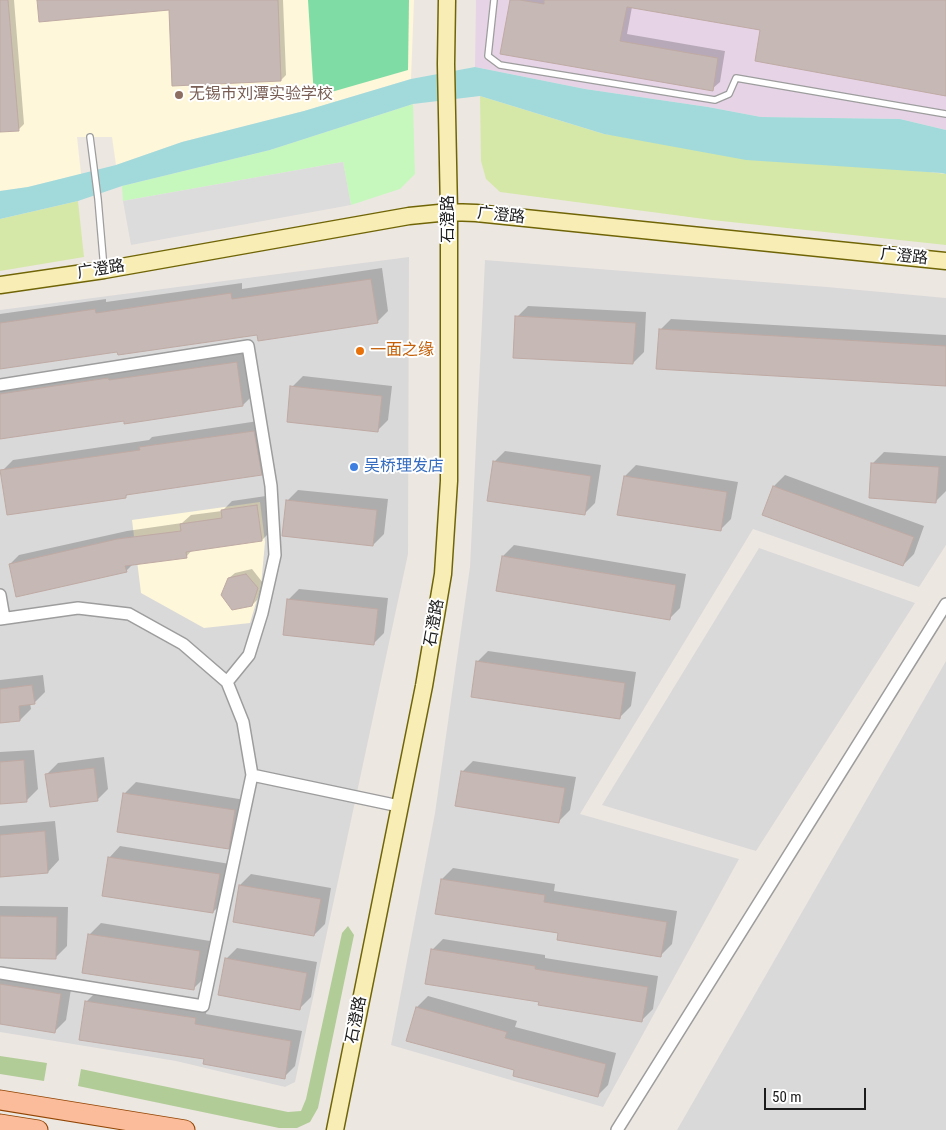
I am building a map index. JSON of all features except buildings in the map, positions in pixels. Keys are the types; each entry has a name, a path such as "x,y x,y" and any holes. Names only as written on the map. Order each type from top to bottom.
{"main road":[{"path":"0,1100 185,1130"},
{"path":"0,1124 38,1130"}],"street":[{"name":"石澄路","path":"335,1130 424,686 443,574 449,481 447,0"},
{"name":"广澄路","path":"0,285 104,270 409,216 449,212 946,261"},
{"path":"0,385 248,346 271,486 275,555 262,613 249,655 227,682"},
{"path":"0,595 2,618 78,608 129,614 182,644 227,682 242,722 252,775 203,1006 0,974"},
{"path":"617,1130 946,604"},
{"path":"252,775 399,806"}],"lane":[{"path":"494,0 488,56 500,65 715,100 729,94 736,78 946,114"},
{"path":"90,137 104,270"}],"shaded area":[{"name":"无锡市刘潭实验学校","path":"0,0 414,0 411,79 304,111 182,142 116,165 112,137 77,137 81,174 28,187 0,191"},
{"path":"476,0 946,0 946,130 900,119 761,117 708,107 585,89 475,67"},
{"path":"343,162 351,205 131,245 123,201"},
{"path":"409,257 408,554 295,1082 285,1087 176,1061 0,1032 0,310"},
{"path":"485,260 946,298 946,545 919,587 753,529 580,814 739,859 603,1107 391,1045 435,813 470,567"},
{"path":"260,502 265,542 261,586 250,623 204,628 141,593 132,520"},
{"path":"759,548 915,603 756,851 602,805"},
{"path":"946,661 946,1130 677,1130"}],"green space":[{"path":"308,0 409,0 408,70 314,97"},
{"path":"480,96 604,134 946,174 946,245 712,220 500,192 486,179 481,161"},
{"path":"413,104 415,174 400,189 351,205 343,162 123,201 122,186 270,150"},
{"path":"78,201 84,257 0,271 0,219"},
{"path":"348,926 354,935 318,1108 310,1122 297,1128 279,1128 78,1086 81,1069 288,1112 301,1111 306,1099 342,933"},
{"path":"0,1056 47,1063 44,1081 0,1074"}],"water":[{"path":"475,67 585,89 708,107 761,117 900,119 946,130 946,174 746,160 604,134 480,96 413,104 270,150 122,186 78,201 0,219 0,191 28,187 116,165 182,142 304,111 411,79"}],"place":[{"name":"无锡市刘潭实验学校","path":"179,95"},
{"name":"一面之缘","path":"360,351"},
{"name":"吴桥理发店","path":"354,467"}]}
